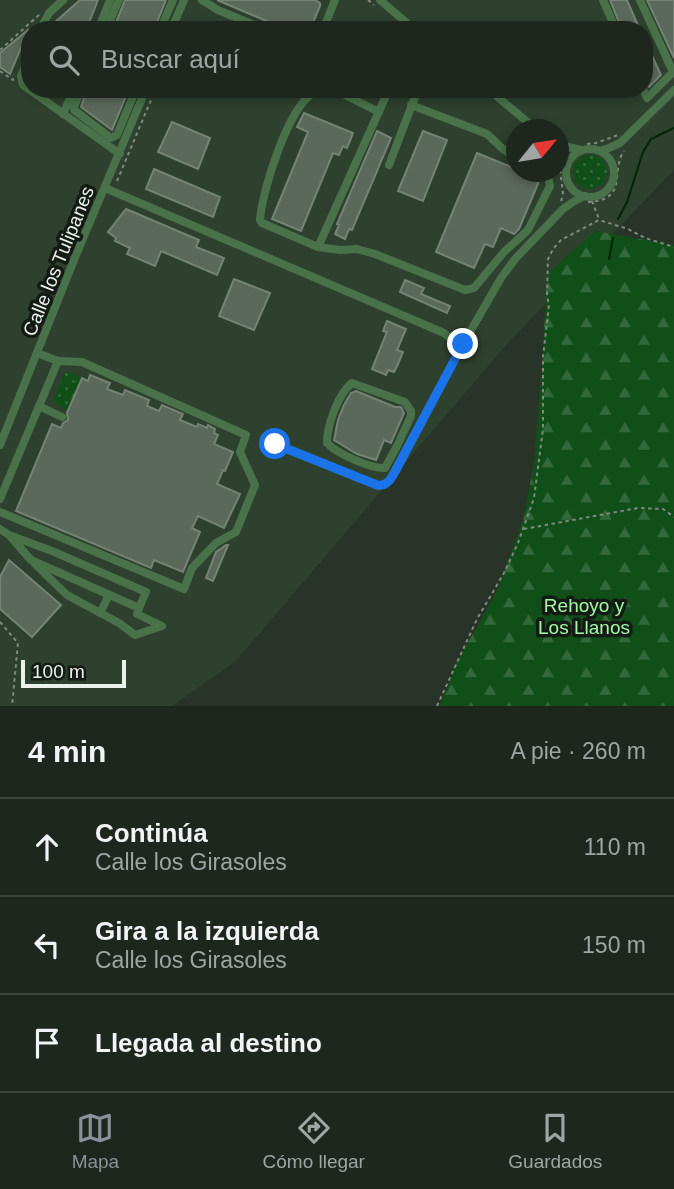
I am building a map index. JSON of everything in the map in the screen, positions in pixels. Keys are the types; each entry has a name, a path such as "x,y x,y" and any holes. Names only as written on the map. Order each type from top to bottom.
{"street":[{"path":"45,21 63,0"},
{"path":"102,21 110,0"},
{"path":"110,21 119,0"},
{"path":"164,21 173,0"},
{"path":"175,21 184,0"},
{"path":"327,21 335,0"},
{"path":"380,0 404,21"},
{"path":"603,0 613,21"},
{"path":"640,0 650,21"},
{"path":"206,1 218,10 244,21"},
{"path":"653,28 673,71 653,92"},
{"path":"561,207 598,196 610,187 613,180 614,154 674,90"},
{"path":"40,98 120,154"},
{"path":"63,114 72,98"},
{"path":"73,98 75,111 111,138 117,135 132,98"},
{"name":"Calle los Tulipanes","path":"0,445 142,98"},
{"path":"307,98 297,109 277,152 260,220 318,247 366,251 464,290 474,288 504,252 528,230 550,186 549,182"},
{"path":"350,98 379,112"},
{"path":"318,247 385,98"},
{"path":"389,165 414,98"},
{"path":"499,98 524,119"},
{"path":"411,105 487,134 506,151"},
{"path":"569,147 599,150 623,145"},
{"path":"569,160 583,147"},
{"path":"599,150 613,165"},
{"path":"569,184 573,190 588,199"},
{"path":"275,444 377,485 387,484 507,268 561,207 569,184"},
{"path":"105,188 444,332 463,344"},
{"path":"0,512 184,589 192,568 216,543 236,532 256,485 240,452 246,435 82,362 58,361 37,353"},
{"path":"0,499 58,361"},
{"path":"352,383 405,402 409,406 411,416 389,465 376,467 335,451 327,443 327,430 340,397 352,383"},
{"path":"39,406 62,417"},
{"path":"0,529 146,593 137,614 162,626 135,635 119,623 67,595 9,535"},
{"path":"31,560 139,608"},
{"path":"100,613 109,595"}],"path":[{"path":"0,50 21,31"},
{"path":"0,71 13,80 14,74"},
{"path":"117,181 151,100"},
{"path":"583,147 622,133"},
{"path":"599,220 588,199 603,199 616,187 618,160 623,145"},
{"path":"561,207 562,182"},
{"path":"437,706 477,619 504,573 534,498 543,429 543,357 549,305 548,260 553,249 561,240 599,220 628,229 645,239 674,247"},
{"path":"523,529 638,508 663,509 674,517"},
{"path":"0,622 18,643 12,706"}],"shaded area":[{"path":"0,0 674,0 674,170 507,344 235,662 172,706 0,706"}],"green space":[{"path":"590,155 602,160 607,172 602,184 590,189 578,184 573,172 578,160"},
{"name":"Rehoyo y Los Llanos","path":"595,231 674,245 674,706 440,706 456,664 496,593 523,520 534,463 547,274"},
{"path":"67,371 82,378 68,411 53,400"}],"building":[{"path":"80,0 98,0 90,21 56,21"},
{"path":"125,0 166,0 158,21 117,21"},
{"path":"217,0 315,0 320,3 314,21 266,21"},
{"path":"610,0 627,0 636,21 618,21"},
{"path":"647,0 674,0 674,58"},
{"path":"21,36 21,48 10,74 0,67 0,53"},
{"path":"653,58 661,75 653,83"},
{"path":"84,98 125,98 112,130 81,107"},
{"path":"304,113 353,133 347,148 343,146 339,155 333,153 301,231 272,219 308,132 297,127"},
{"path":"172,122 210,138 198,169 158,152"},
{"path":"377,131 391,138 352,230 349,229 345,239 335,234 339,225 337,224"},
{"path":"423,131 447,140 423,201 398,191"},
{"path":"477,153 506,165 506,182 539,182 519,229 514,234 501,228 493,247 485,244 474,268 436,252"},
{"path":"154,169 220,197 213,217 146,189"},
{"path":"126,209 199,240 196,247 224,258 217,275 161,251 155,266 127,254 130,248 115,241 116,238 108,232"},
{"path":"234,279 270,293 254,330 219,316"},
{"path":"405,280 424,288 421,294 450,306 447,313 400,292"},
{"path":"387,321 406,329 397,350 403,352 398,364 394,372 388,370 386,375 372,369 387,332 383,331"},
{"path":"90,375 110,383 107,389 123,395 125,390 149,400 147,406 159,411 162,405 183,414 180,420 197,427 198,424 207,428 208,425 215,429 214,433 218,435 214,444 233,452 217,484 240,494 224,528 198,516 192,528 200,532 183,572 154,560 151,568 16,511 52,424 61,428 68,420 67,413 82,378 88,381"},
{"path":"356,391 401,407 404,413 391,443 384,440 376,460 357,454 334,440 344,405 351,393"},
{"path":"226,545 213,581 206,578 216,552"},
{"path":"9,560 61,605 32,637 0,609 0,577"}],"waterway":[{"path":"618,219 627,202 643,152 651,139 674,128"},
{"path":"609,259 613,238"}],"route":[{"path":"275,444 377,485 387,484 463,344"}]}
